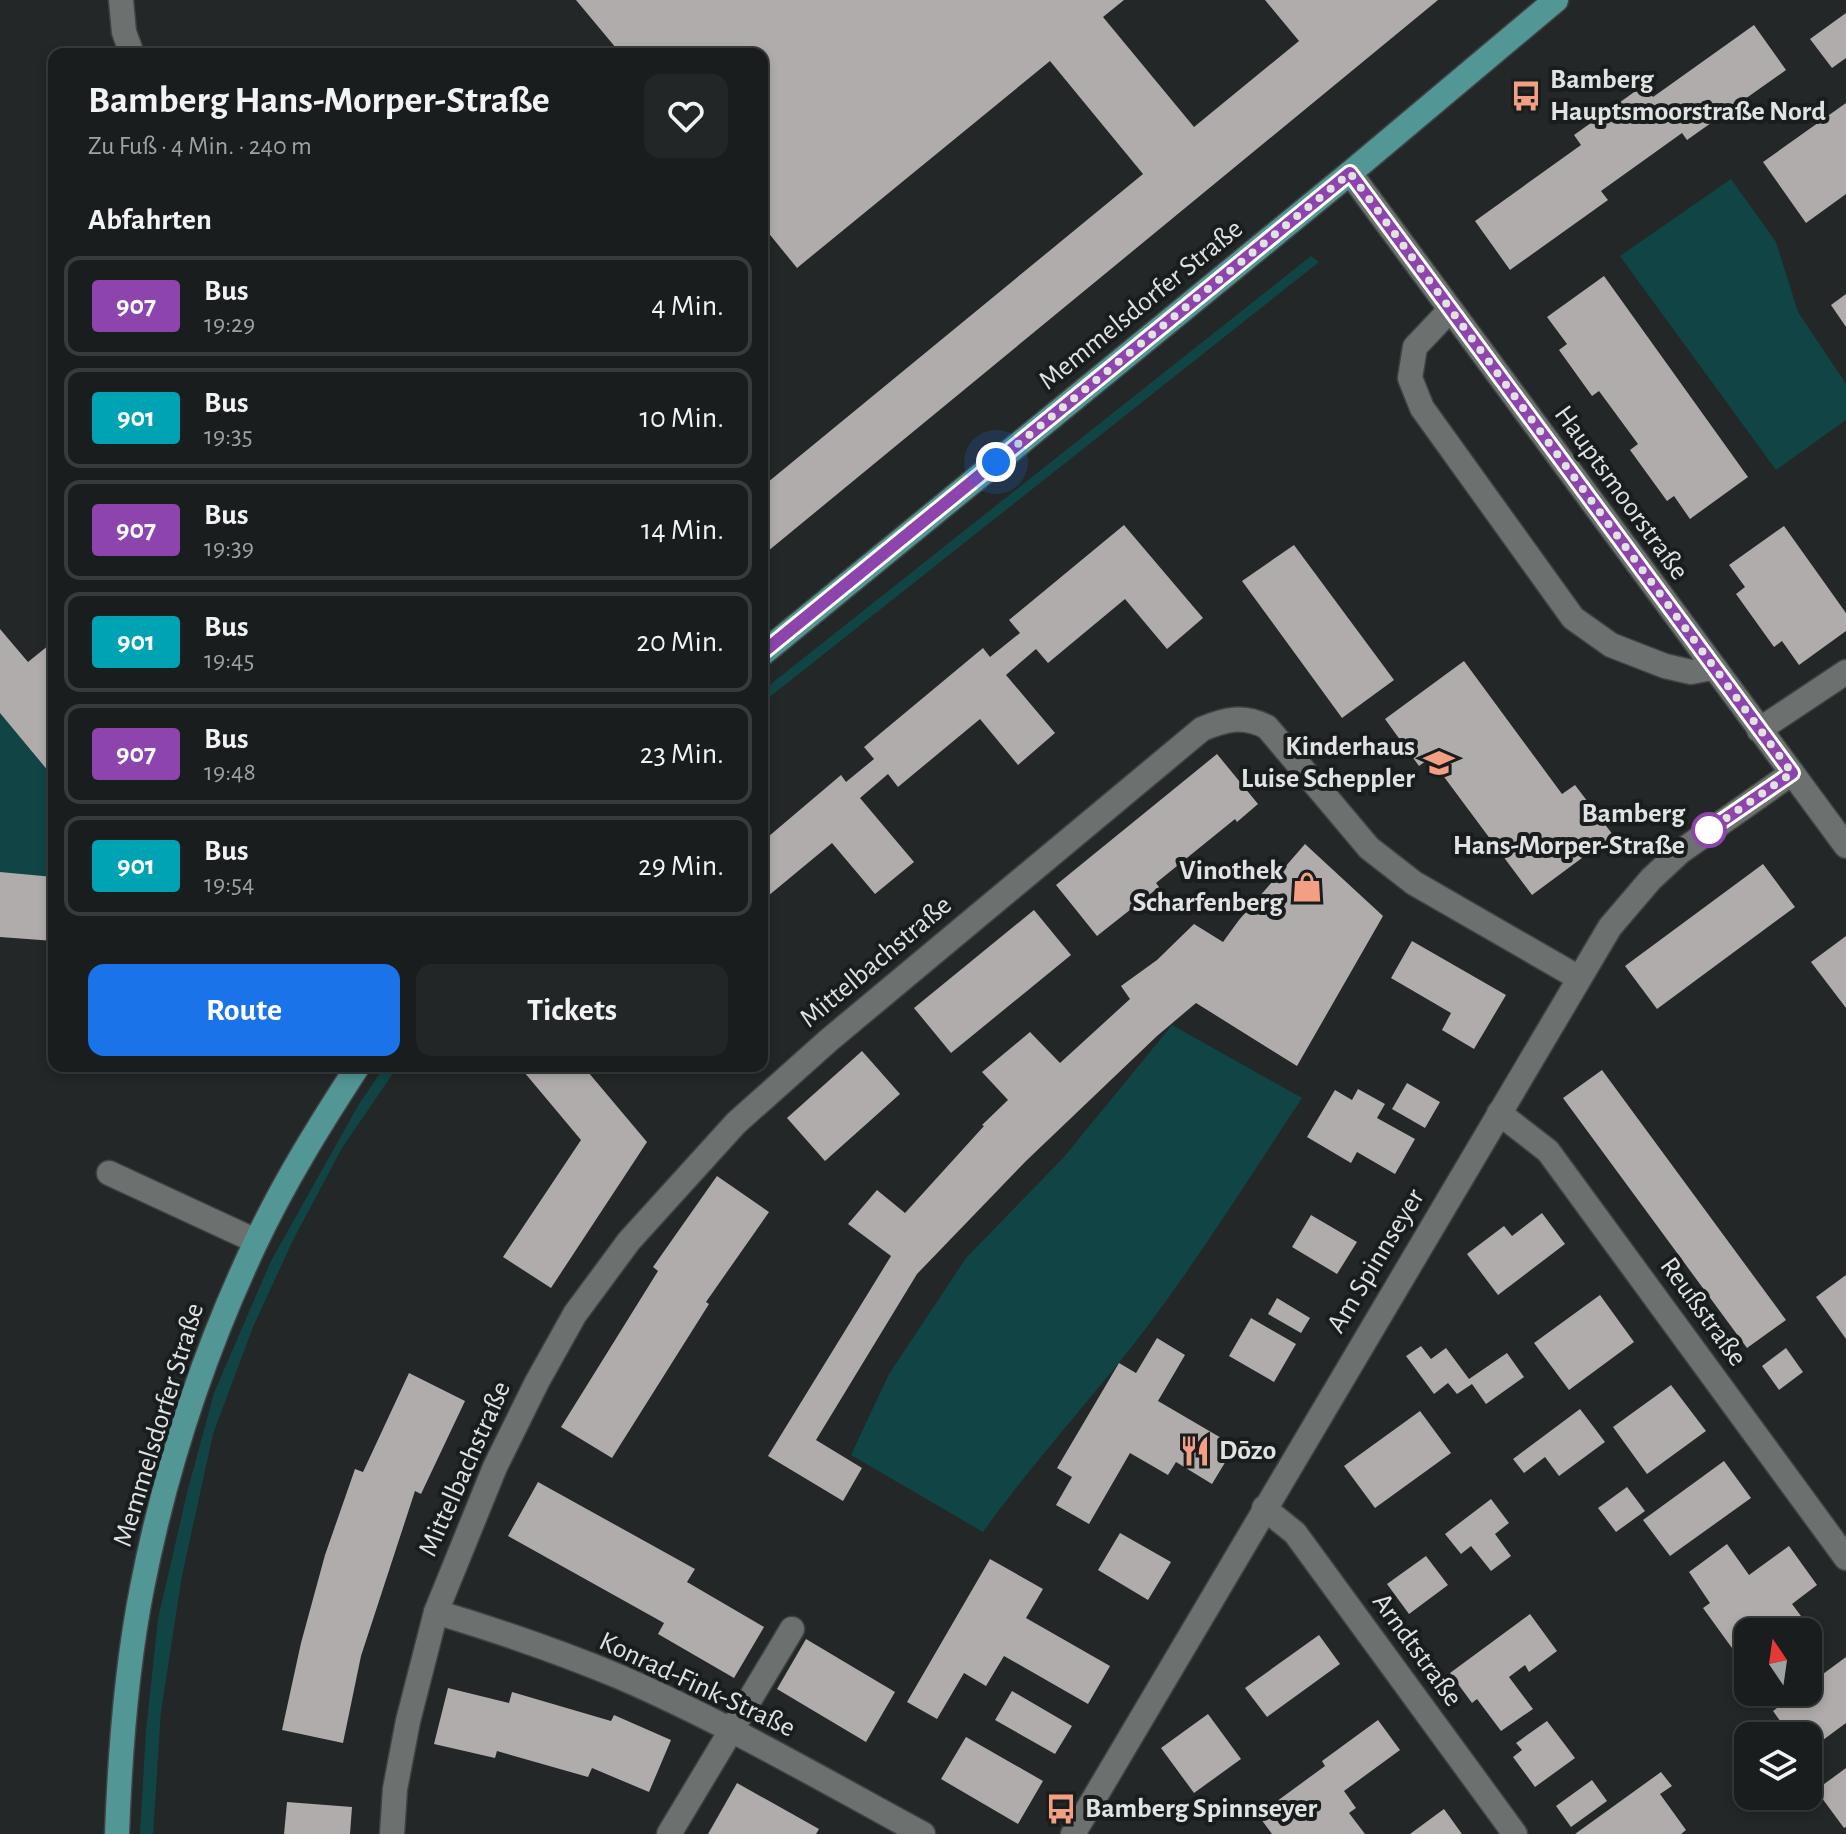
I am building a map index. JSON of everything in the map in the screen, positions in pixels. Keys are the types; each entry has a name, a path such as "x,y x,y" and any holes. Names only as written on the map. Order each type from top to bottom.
{"main road":[{"name":"Memmelsdorfer Straße","path":"768,649 1350,173 1556,0"},
{"name":"Memmelsdorfer Straße","path":"117,1834 127,1685 142,1587 170,1473 204,1365 256,1241 312,1138 354,1072"}],"street":[{"path":"121,0 124,32 130,48"},
{"name":"Hauptsmoorstraße","path":"1350,173 1846,846"},
{"path":"1450,310 1415,347 1410,378 1422,408 1573,618 1611,645 1665,666 1691,672 1712,668"},
{"path":"1759,730 1846,672"},
{"name":"Mittelbachstraße","path":"392,1834 395,1789 408,1721 436,1612 495,1467 575,1314 638,1230 736,1123 817,1050 1202,729 1235,718 1254,720 1267,727 1369,848 1414,883 1579,978"},
{"name":"Am Spinnseyer","path":"1073,1834 1610,927 1651,879 1699,837 1792,773"},
{"name":"Reußstraße","path":"1499,1113 1548,1151 1846,1558"},
{"path":"109,1173 256,1241"},
{"name":"Arndtstraße","path":"1264,1508 1295,1533 1515,1834"},
{"name":"Konrad-Fink-Straße","path":"436,1612 506,1633 622,1678 732,1731 923,1834"},
{"path":"669,1834 792,1629"}],"shaded area":[{"path":"1731,179 1776,242 1798,312 1846,384 1846,420 1776,470 1620,256"},
{"path":"1311,256 1319,262 768,698 768,686"},
{"path":"0,713 48,771 48,876 0,872"},
{"path":"1172,1025 1302,1098 1161,1307 983,1532 851,1455 889,1374 966,1258 1064,1157"},
{"path":"381,1072 394,1072 342,1148 293,1240 253,1327 213,1434 182,1576 161,1711 153,1834 140,1834 146,1731 158,1619 214,1393 271,1261 359,1104"}],"building":[{"path":"576,0 1124,0 1103,17 1194,127 1299,41 1265,0 1438,0 768,551 768,482 1143,174 1050,61 797,268 768,232 768,48 616,48"},
{"path":"1846,13 1846,58 1832,68 1810,39"},
{"path":"1754,25 1786,70 1687,140 1682,133 1601,191 1608,200 1510,270 1475,221 1581,145 1574,135 1644,85 1653,97"},
{"path":"1846,103 1846,194 1806,223 1763,162"},
{"path":"1604,276 1748,477 1690,519 1674,496 1667,501 1630,450 1638,444 1599,391 1592,396 1559,350 1567,344 1547,317"},
{"path":"1846,294 1846,327 1831,305"},
{"path":"1124,525 1203,618 1167,649 1125,599 1048,663 1036,649 1006,675 1055,733 1018,765 980,719 898,787 888,774 860,798 914,862 875,894 832,843 768,896 768,837 841,775 846,782 874,759 864,747 983,648 990,657 1020,633 1009,620"},
{"path":"1784,526 1846,613 1846,631 1799,665 1782,641 1774,647 1736,594 1745,587 1729,565"},
{"path":"1294,545 1394,680 1342,718 1242,581"},
{"path":"0,629 28,662 48,646 48,771 0,713"},
{"path":"1464,661 1562,794 1575,785 1613,835 1532,895 1430,758 1419,766 1385,719"},
{"path":"1217,754 1258,804 1156,883 1159,887 1097,936 1056,885"},
{"path":"1305,844 1383,916 1297,1066 1196,1003 1026,1161 917,1274 816,1440 862,1468 843,1501 768,1456 891,1256 848,1224 877,1190 905,1213 1008,1100 982,1072 1030,1032 1060,1063 1130,999 1121,986 1157,960 1194,924 1223,942"},
{"path":"1763,864 1795,907 1657,1009 1625,966"},
{"path":"0,872 48,876 48,941 0,937"},
{"path":"1034,910 1071,955 951,1053 914,1008"},
{"path":"1846,936 1846,1008 1811,962"},
{"path":"1412,941 1506,995 1474,1049 1442,1030 1451,1013 1391,978"},
{"path":"862,1051 900,1094 825,1161 787,1118"},
{"path":"1602,1070 1786,1320 1747,1348 1563,1098"},
{"path":"524,1072 588,1072 647,1142 551,1288 503,1257 581,1140"},
{"path":"1407,1083 1440,1102 1425,1128 1392,1109"},
{"path":"1358,1089 1385,1104 1377,1118 1415,1139 1395,1174 1357,1152 1351,1163 1307,1137 1335,1090 1352,1100"},
{"path":"717,1176 769,1212 706,1302 709,1304 612,1458 561,1427 658,1271 653,1267"},
{"path":"1542,1213 1565,1244 1498,1295 1467,1254 1504,1226 1512,1236"},
{"path":"1311,1215 1357,1242 1337,1274 1292,1247"},
{"path":"1846,1275 1846,1339 1816,1297"},
{"path":"1600,1295 1634,1342 1569,1390 1534,1343"},
{"path":"1277,1298 1310,1318 1301,1333 1268,1314"},
{"path":"1251,1318 1296,1344 1274,1382 1229,1356"},
{"path":"1157,1338 1185,1355 1158,1401 1235,1446 1212,1484 1176,1462 1168,1475 1130,1453 1089,1524 1056,1505 1072,1477 1057,1468 1119,1363 1136,1373"},
{"path":"1421,1346 1431,1359 1446,1348 1469,1379 1507,1353 1524,1377 1486,1404 1472,1384 1457,1394 1448,1383 1434,1394 1406,1356"},
{"path":"1786,1348 1803,1372 1779,1390 1762,1366"},
{"path":"409,1373 465,1401 421,1494 415,1491 361,1656 343,1743 282,1730 325,1555 355,1469 363,1472"},
{"path":"1671,1385 1706,1431 1647,1474 1613,1427"},
{"path":"1580,1409 1605,1442 1559,1476 1545,1457 1524,1473 1513,1459"},
{"path":"1420,1411 1451,1453 1375,1508 1344,1466"},
{"path":"1724,1461 1751,1498 1670,1556 1643,1520"},
{"path":"538,1482 695,1569 687,1582 764,1627 734,1678 658,1634 664,1623 508,1536"},
{"path":"1627,1487 1645,1511 1616,1532 1598,1508"},
{"path":"1491,1499 1509,1523 1495,1534 1511,1556 1491,1571 1471,1546 1461,1554 1445,1534"},
{"path":"1120,1533 1171,1562 1148,1600 1098,1570"},
{"path":"1727,1544 1749,1575 1789,1546 1817,1585 1792,1604 1801,1616 1798,1618 1734,1618 1732,1648 1703,1608 1710,1603 1689,1572"},
{"path":"1426,1556 1448,1585 1409,1614 1387,1584"},
{"path":"990,1559 1043,1589 1026,1618 1110,1666 1088,1704 1004,1656 986,1686 964,1673 937,1719 907,1702"},
{"path":"1530,1614 1557,1651 1529,1672 1525,1665 1509,1677 1533,1709 1501,1731 1477,1699 1472,1703 1450,1673"},
{"path":"1319,1635 1340,1664 1267,1717 1245,1688"},
{"path":"806,1639 895,1692 866,1742 777,1689"},
{"path":"1846,1657 1846,1723 1822,1741 1822,1722 1781,1722 1773,1711 1780,1706 1822,1706 1822,1675"},
{"path":"448,1688 509,1703 512,1692 611,1721 614,1715 671,1740 649,1792 592,1768 588,1777 497,1751 495,1758 434,1744"},
{"path":"1012,1691 1072,1726 1055,1754 995,1720"},
{"path":"1208,1714 1241,1759 1194,1793 1161,1748"},
{"path":"1378,1720 1400,1750 1344,1791 1356,1808 1349,1813 1365,1834 1272,1834 1258,1815 1325,1766 1322,1761"},
{"path":"1547,1721 1575,1758 1535,1787 1513,1757 1522,1750 1516,1743"},
{"path":"966,1737 1043,1781 1018,1824 941,1779"},
{"path":"1846,1768 1846,1827 1822,1798 1822,1786"},
{"path":"1661,1772 1672,1786 1660,1794 1686,1830 1681,1834 1575,1834"},
{"path":"1592,1780 1607,1801 1571,1827 1556,1806"},
{"path":"737,1783 819,1829 816,1834 708,1834"},
{"path":"287,1802 352,1807 350,1834 284,1834"},
{"path":"1444,1809 1462,1834 1410,1834"}],"bus line":[{"name":"907","path":"768,648 1350,173 1792,773 1709,830"}],"place":[{"name":"Bamberg Hauptsmoorstraße Nord","path":"1526,96"},
{"name":"Kinderhaus Luise Scheppler","path":"1439,763"},
{"name":"Bamberg Hans-Morper-Straße","path":"1709,830"},
{"name":"Vinothek Scharfenberg","path":"1307,887"},
{"name":"Dōzo","path":"1195,1451"},
{"name":"Bamberg Spinnseyer","path":"1061,1809"}],"route":[{"path":"996,462 1350,173 1792,773 1709,830"}]}
